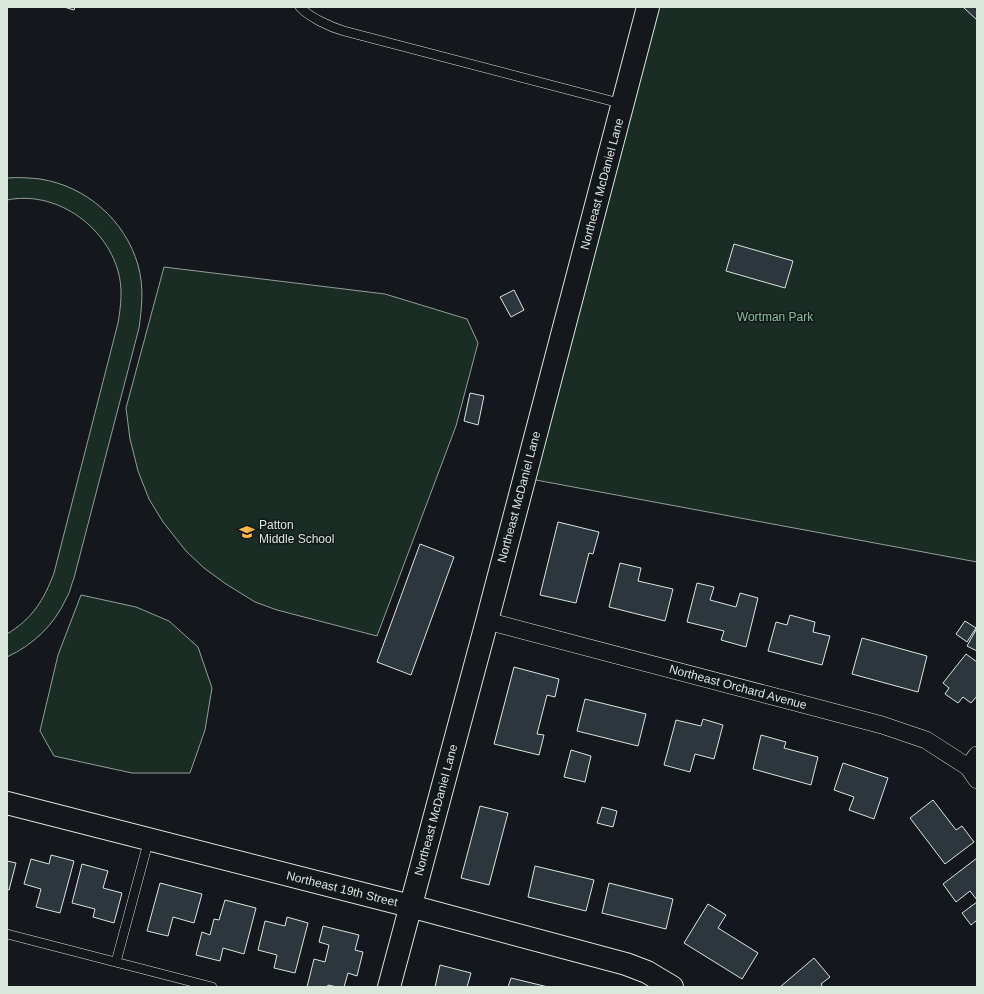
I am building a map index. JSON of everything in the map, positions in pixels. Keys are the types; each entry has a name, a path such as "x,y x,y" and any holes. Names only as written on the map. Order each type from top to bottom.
{"street":[{"name":"Northeast McDaniel Lane","path":"389,987 487,621 648,7"},
{"name":"Northeast Orchard Avenue","path":"487,621 882,725 926,740 974,767"},
{"name":"Northeast 19th Street","path":"7,803 410,906 626,964 647,972 672,987"}],"lane":[{"path":"300,7 305,13 336,29 623,104"},
{"path":"116,962 149,840"},
{"path":"7,934 212,987"}],"green space":[{"name":"Wortman Park","path":"648,7 977,7 977,562 525,478"},
{"path":"7,178 40,179 57,183 88,197 101,208 124,234 132,249 140,273 142,296 139,328 74,578 69,592 61,608 49,626 26,647 7,657 7,634 23,622 36,608 46,592 54,573 118,323 121,284 118,271 111,254 102,239 90,226 76,214 43,200 25,198 7,200"},
{"path":"164,267 385,294 467,319 478,343 456,426 377,636 277,610 255,602 204,568 186,551 163,522 149,499 138,471 130,439 126,408"},
{"path":"81,595 136,607 169,621 198,647 212,688 205,730 190,773 132,773 54,756 40,731 58,655"}],"building":[{"path":"64,7 75,7 74,10"},
{"path":"963,7 977,7 977,20"},
{"path":"734,244 793,261 785,288 726,271"},
{"path":"514,290 524,310 511,317 500,297"},
{"path":"470,393 484,396 478,425 464,421"},
{"path":"558,522 599,532 593,554 589,553 576,603 540,595"},
{"path":"420,544 454,557 411,675 377,662"},
{"path":"620,563 641,568 638,581 673,589 665,621 609,607"},
{"path":"697,583 714,587 710,600 736,607 740,593 758,598 746,647 721,640 724,631 687,622"},
{"path":"790,615 815,622 813,632 830,636 822,665 768,651 776,622 787,625"},
{"path":"965,621 976,628 967,642 956,634"},
{"path":"977,628 977,651 967,646"},
{"path":"862,638 927,656 918,692 852,674"},
{"path":"966,654 977,662 977,696 971,703 963,697 958,703 945,694 949,688 943,683"},
{"path":"514,667 559,679 555,697 547,695 537,734 544,735 539,755 494,744"},
{"path":"585,699 646,714 638,746 577,731"},
{"path":"703,719 723,725 714,759 695,754 690,772 664,765 676,720 701,726"},
{"path":"761,735 786,742 784,748 818,757 811,785 753,769"},
{"path":"571,750 591,756 585,782 564,777"},
{"path":"843,763 888,778 874,819 849,810 854,797 834,790"},
{"path":"933,800 956,830 962,826 974,842 945,864 910,818"},
{"path":"480,806 508,813 489,885 461,878"},
{"path":"602,807 617,811 613,827 597,823"},
{"path":"51,855 74,861 60,913 36,907 41,889 24,884 31,859 49,864"},
{"path":"977,858 977,900 970,891 956,902 943,884"},
{"path":"7,861 16,863 9,890 7,889"},
{"path":"82,864 108,871 103,888 122,893 114,923 93,917 95,909 72,903"},
{"path":"535,866 594,880 586,911 528,897"},
{"path":"160,883 202,894 194,923 173,917 168,936 147,931"},
{"path":"609,883 673,899 666,929 602,913"},
{"path":"225,900 256,908 244,954 223,948 220,961 196,955 202,932 210,935 214,919 219,920"},
{"path":"977,902 977,920 971,925 962,913"},
{"path":"708,904 726,915 718,928 758,953 742,979 684,943"},
{"path":"287,917 308,923 295,973 274,968 277,955 258,950 265,921 285,926"},
{"path":"323,926 359,935 355,950 363,952 357,976 348,973 344,987 328,985 327,987 307,987 314,959 325,962 329,945 319,942"},
{"path":"814,958 830,977 821,984 823,987 780,987"},
{"path":"440,965 471,973 467,987 435,987"},
{"path":"511,978 548,987 508,987"}],"place":[{"name":"Patton Middle School","path":"247,532"}]}
